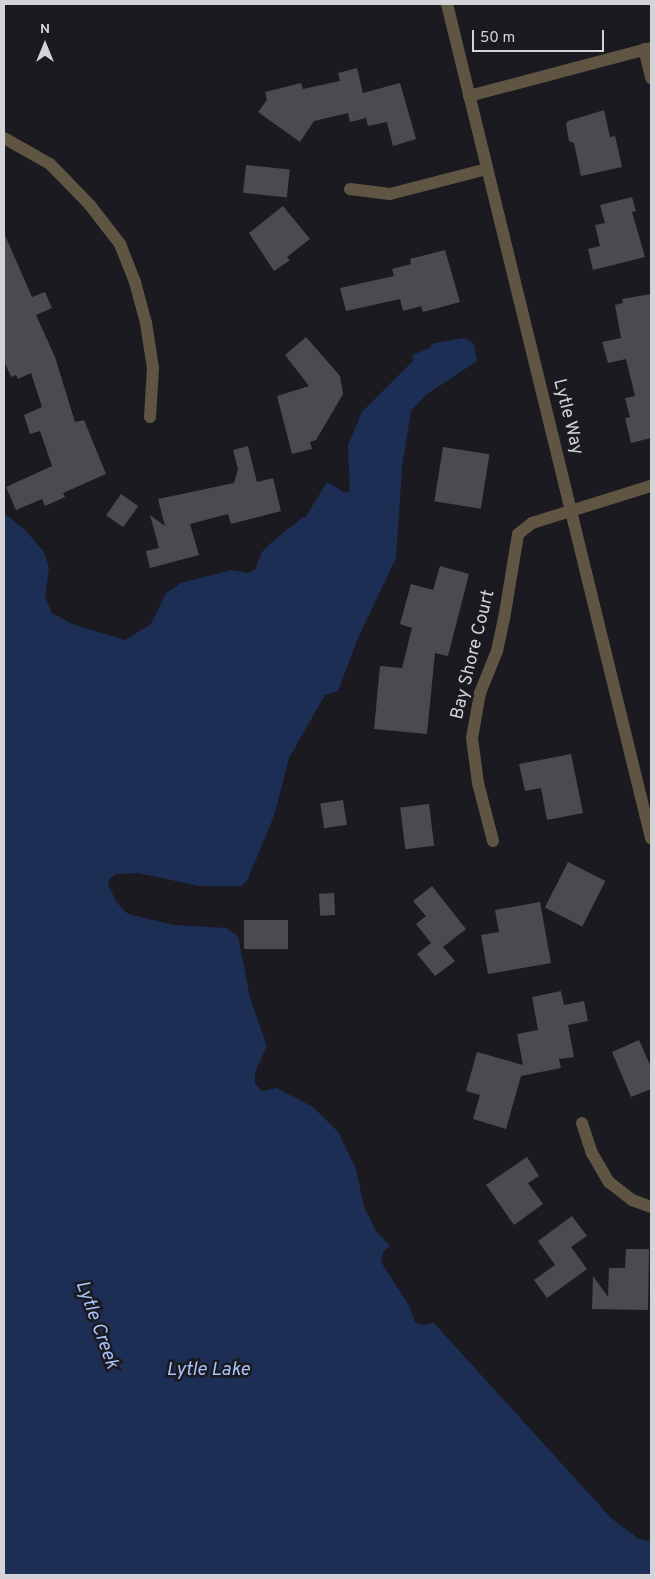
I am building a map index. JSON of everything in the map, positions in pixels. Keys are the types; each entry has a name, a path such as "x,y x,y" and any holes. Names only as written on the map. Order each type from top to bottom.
{"street":[{"name":"Lytle Way","path":"446,4 572,510 651,838"},
{"path":"469,96 648,49 651,78"},
{"path":"4,138 50,164 88,204 120,244 135,282 146,323 153,368 150,417"},
{"path":"350,189 390,194 487,168"},
{"name":"Bay Shore Court","path":"493,841 478,783 472,738 480,693 497,651 518,534 532,523 651,486"},
{"path":"582,1123 592,1153 609,1182 632,1200 651,1208"}],"water":[{"name":"Lytle Lake","path":"464,338 474,344 477,361 426,395 411,411 402,467 396,558 358,638 338,691 325,695 289,758 274,816 247,881 241,886 199,886 138,873 116,874 108,880 109,887 117,903 128,914 174,925 226,928 238,936 250,998 267,1046 255,1072 255,1083 262,1091 277,1088 313,1107 338,1132 356,1169 364,1207 376,1231 390,1246 383,1252 381,1262 410,1307 415,1322 423,1325 434,1323 611,1518 639,1539 651,1541 651,1575 4,1575 4,513 25,530 44,552 49,568 45,597 52,613 72,624 125,640 151,624 166,593 181,583 231,570 248,573 255,570 262,552 303,517 305,518 327,482 344,492 350,492 348,445 362,412 414,360 411,356 431,347 431,344"}],"building":[{"path":"357,68 363,93 400,83 416,139 393,146 387,122 368,126 366,118 350,122 348,113 314,121 300,142 258,112 267,100 265,92 301,83 303,89 340,81 338,73"},
{"path":"604,110 610,137 615,136 622,167 581,176 574,143 569,141 566,124 568,121"},
{"path":"246,165 290,170 287,197 243,193"},
{"path":"632,197 636,211 632,212 645,257 593,270 588,249 600,246 595,225 605,223 600,205"},
{"path":"283,206 310,239 287,257 290,260 274,271 249,233"},
{"path":"4,233 32,297 45,292 52,308 36,315 55,357 75,422 84,420 106,474 63,493 65,497 45,506 42,499 16,510 6,487 52,466 40,431 30,434 24,415 42,407 31,373 18,379 16,375 11,377 4,361"},
{"path":"445,250 460,302 423,312 421,306 403,311 400,299 346,311 340,288 394,276 392,269 411,264 410,259"},
{"path":"651,294 651,438 631,443 625,418 630,417 625,398 635,396 626,359 608,363 602,342 621,338 615,305 623,303 622,299"},
{"path":"306,337 340,376 343,394 316,440 310,442 312,449 292,454 277,396 309,386 285,355"},
{"path":"248,446 257,482 273,478 281,511 231,524 228,514 190,524 199,555 150,568 146,551 159,548 150,515 165,526 158,499 234,483 238,469 233,450"},
{"path":"443,447 489,454 481,509 434,501"},
{"path":"121,494 138,506 123,527 106,515"},
{"path":"440,566 469,574 448,656 435,653 427,734 374,729 380,666 402,668 412,628 400,624 411,584 433,590"},
{"path":"571,754 583,813 547,820 541,788 525,791 519,764"},
{"path":"343,800 347,825 324,828 320,804"},
{"path":"429,804 434,846 405,849 400,808"},
{"path":"568,862 605,881 582,927 545,907"},
{"path":"432,886 466,929 443,947 455,961 435,976 417,954 431,943 416,924 426,916 413,901"},
{"path":"334,893 335,915 320,916 319,894"},
{"path":"540,902 551,963 488,974 481,935 499,932 495,910"},
{"path":"244,920 288,920 288,949 244,949"},
{"path":"561,991 564,1005 584,1001 588,1021 568,1025 574,1057 559,1059 561,1068 521,1076 506,1129 473,1119 480,1095 466,1091 477,1052 523,1065 517,1034 538,1030 532,997"},
{"path":"639,1040 651,1067 651,1089 631,1097 612,1052"},
{"path":"527,1157 539,1176 528,1183 543,1204 514,1225 486,1185"},
{"path":"572,1216 587,1236 571,1247 587,1269 547,1298 534,1280 555,1265 538,1241"},
{"path":"626,1249 649,1249 648,1310 592,1309 593,1276 608,1297 609,1268 625,1268"}],"water label":[{"name":"Lytle Creek","path":"96,1325"}]}
